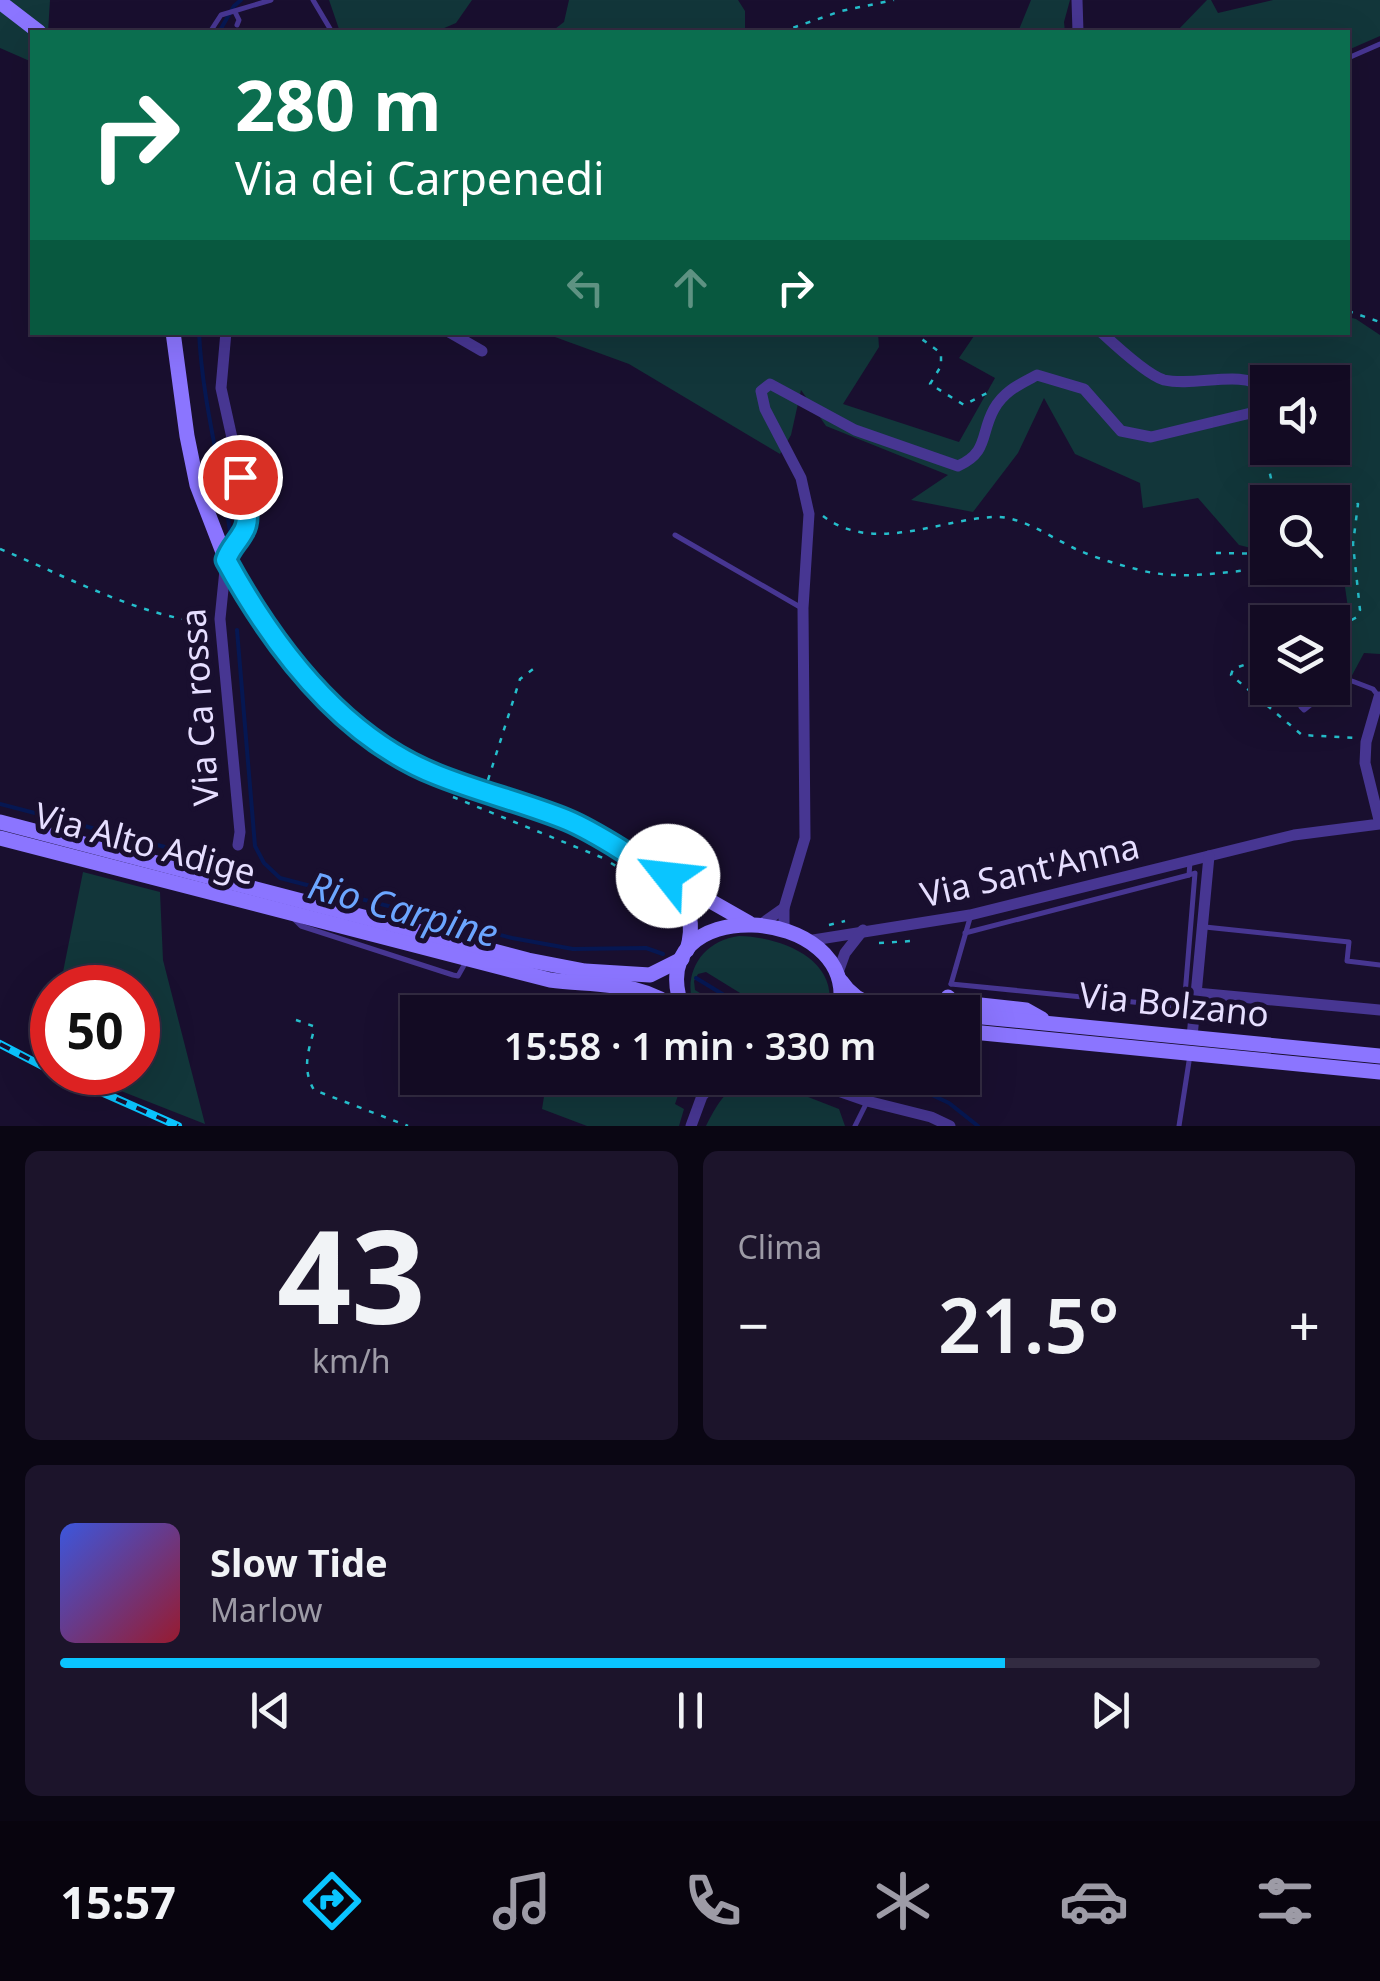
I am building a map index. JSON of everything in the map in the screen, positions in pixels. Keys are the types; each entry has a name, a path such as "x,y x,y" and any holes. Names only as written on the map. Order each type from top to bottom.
{"main road":[{"path":"0,2 36,30"},
{"name":"Via Ca rossa","path":"173,335 186,436 197,485 226,560"},
{"path":"226,560 268,631 340,712 367,734 434,774 568,820 755,924 807,940 850,995"},
{"name":"Via Alto Adige","path":"0,822 528,960 585,970 650,975 684,957 709,932 724,926 755,924"},
{"name":"Via Alto Adige","path":"0,838 466,960 550,980 637,988 652,995"},
{"path":"668,876 690,914 690,939 678,995"},
{"path":"837,975 841,995"},
{"path":"980,1005 1026,1010 1050,1023"},
{"name":"Via Bolzano","path":"980,1017 1050,1023 1380,1072"},
{"name":"Via Bolzano","path":"980,1031 1380,1056"},
{"path":"1314,1065 1346,1078 1380,1082"}],"street":[{"path":"1077,0 1078,30"},
{"path":"226,335 221,388 247,506 246,530 230,548 226,560"},
{"path":"454,335 482,351"},
{"path":"1105,335 1160,379 1198,384 1250,380"},
{"path":"784,931 784,908 805,838 803,608 809,514 800,478 766,409 761,390 770,384 855,430 958,466 973,459 980,450 994,409 1011,388 1037,375 1084,389 1121,431 1151,436 1250,413"},
{"name":"Via Ca rossa","path":"226,560 220,619 240,832 238,845"},
{"name":"Via Sant'Anna","path":"807,940 970,915 1189,868 1208,856 1294,835 1380,824 1364,763 1379,697"},
{"path":"1191,1045 1208,856"},
{"path":"755,924 784,908"},
{"path":"837,975 845,953 863,930"},
{"name":"Via Bolzano","path":"1196,993 1380,1010"},
{"path":"854,1095 930,1116 950,1126"},
{"path":"691,1126 702,1096"}],"lane":[{"path":"211,30 221,15 271,0"},
{"path":"313,0 331,30"},
{"path":"234,12 239,20 237,25"},
{"path":"1350,57 1380,44"},
{"path":"675,535 803,608"},
{"name":"Via Sant'Anna","path":"1350,683 1373,689 1379,697"},
{"path":"965,934 1189,868 1195,873 1184,1007 980,999"},
{"path":"948,995 970,915"},
{"path":"1202,926 1349,942 1347,962 1380,965"},
{"path":"1179,1126 1191,1045"},
{"path":"855,1126 867,1101"}],"path":[{"path":"786,30 841,11 894,0"},
{"path":"1350,312 1380,322"},
{"path":"916,335 940,353 940,366 930,384 953,399 964,405 1002,386 1011,388"},
{"path":"806,503 833,523 871,535 998,516 1082,552 1138,570 1178,578 1250,569"},
{"path":"1350,507 1358,504 1352,544 1360,610 1358,618 1350,622"},
{"path":"0,549 151,611 212,624"},
{"path":"1216,553 1250,554"},
{"path":"1250,663 1233,669 1232,675 1250,690"},
{"path":"485,791 520,680 536,667"},
{"path":"1268,705 1302,734 1349,736 1366,742"},
{"path":"611,864 629,874"},
{"path":"872,944 911,941"},
{"path":"296,1020 314,1030 306,1060 314,1090 408,1126"}],"green space":[{"path":"0,0 50,0 48,30 30,30 30,61 0,48"},
{"path":"329,0 472,0 456,23 440,30 339,30"},
{"path":"569,0 738,0 745,11 745,30 554,30 564,22"},
{"path":"1031,0 1070,0 1065,30 1019,30"},
{"path":"1207,0 1211,0 1218,13 1273,0 1380,0 1380,36 1350,49 1350,30 1178,30"},
{"path":"1350,318 1380,335 1380,654 1364,653 1350,679 1350,605 1345,585 1350,585 1350,485 1250,485 1250,548 1239,545 1198,498 1143,508 1140,483 1075,454 1044,398 1018,453 973,512 911,500 948,475 826,426 801,390 791,435 780,454 629,364 549,335 878,335 879,347 843,404 959,442 995,378 959,358 975,335 1350,335"},
{"path":"83,872 160,892 163,960 205,1124 131,1095 160,1095 160,965 64,965"},
{"path":"755,937 804,955 817,965 830,995 743,995 706,972 698,974 694,981 695,990 703,995 691,995 692,974 697,963 704,953 725,939"},
{"path":"544,1095 678,1095 675,1104 684,1109 679,1126 587,1126 542,1109"},
{"path":"726,1095 803,1095 839,1109 845,1126 706,1126"}],"waterway":[{"name":"Rio Carpine","path":"220,30 241,0"},
{"name":"Rio Carpine","path":"199,335 207,407 230,531"},
{"name":"Rio Carpine","path":"237,630 255,846 264,863 280,878 512,938 573,949 646,948 663,954"},
{"path":"0,804 188,853"},
{"name":"Rio Carpine","path":"696,978 724,995"},
{"name":"Rio Carpine","path":"934,1096 978,1126"}],"railway":[{"path":"0,1044 30,1060"},
{"path":"108,1095 178,1126"}],"route":[{"path":"240,477 247,506 246,530 230,548 226,560 268,631 340,712 367,734 434,774 568,820 668,876"}]}
